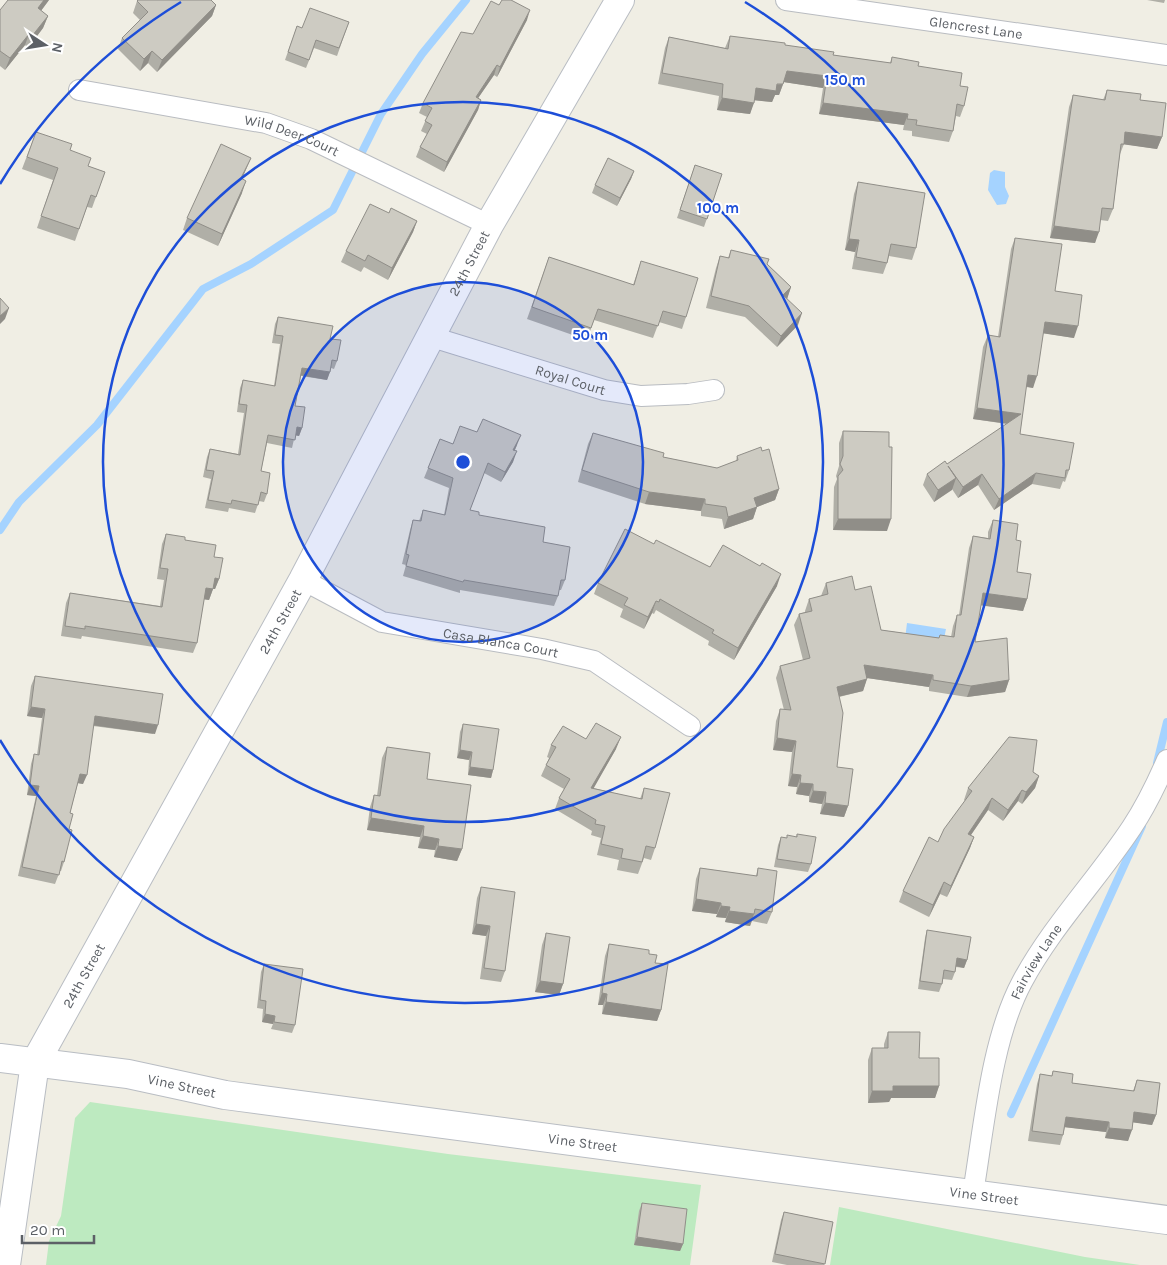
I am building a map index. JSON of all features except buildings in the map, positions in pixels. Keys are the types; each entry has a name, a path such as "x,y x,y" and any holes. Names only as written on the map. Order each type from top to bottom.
{"main road":[{"name":"24th Street","path":"6,1265 35,1063 303,580 489,225 620,0"},
{"name":"Vine Street","path":"0,1058 128,1074 225,1095 1167,1220"}],"street":[{"name":"Glencrest Lane","path":"786,0 1167,55"},
{"name":"Wild Deer Court","path":"79,90 266,123 311,140 489,225"},
{"name":"Royal Court","path":"432,337 604,390 641,396 688,394 714,390"},
{"name":"Casa Blanca Court","path":"303,580 382,622 542,649 594,661 690,726"},
{"name":"Fairview Lane","path":"972,1193 1002,1037 1021,984 1044,945 1132,827 1154,790 1167,760"}],"green space":[{"path":"90,1102 448,1154 701,1185 690,1265 46,1265 49,1241 61,1216 75,1118"},
{"path":"839,1207 1085,1257 1140,1265 830,1265"}],"water":[{"path":"994,170 1005,172 1005,187 1009,196 1006,204 997,205 988,190 990,173"},
{"path":"907,623 946,629 943,644 905,639"}],"waterway":[{"path":"0,530 19,502 97,425 203,289 251,264 333,210 381,114 422,54 466,0"},
{"path":"1157,763 1167,722"},
{"path":"1011,1114 1142,826"}]}
